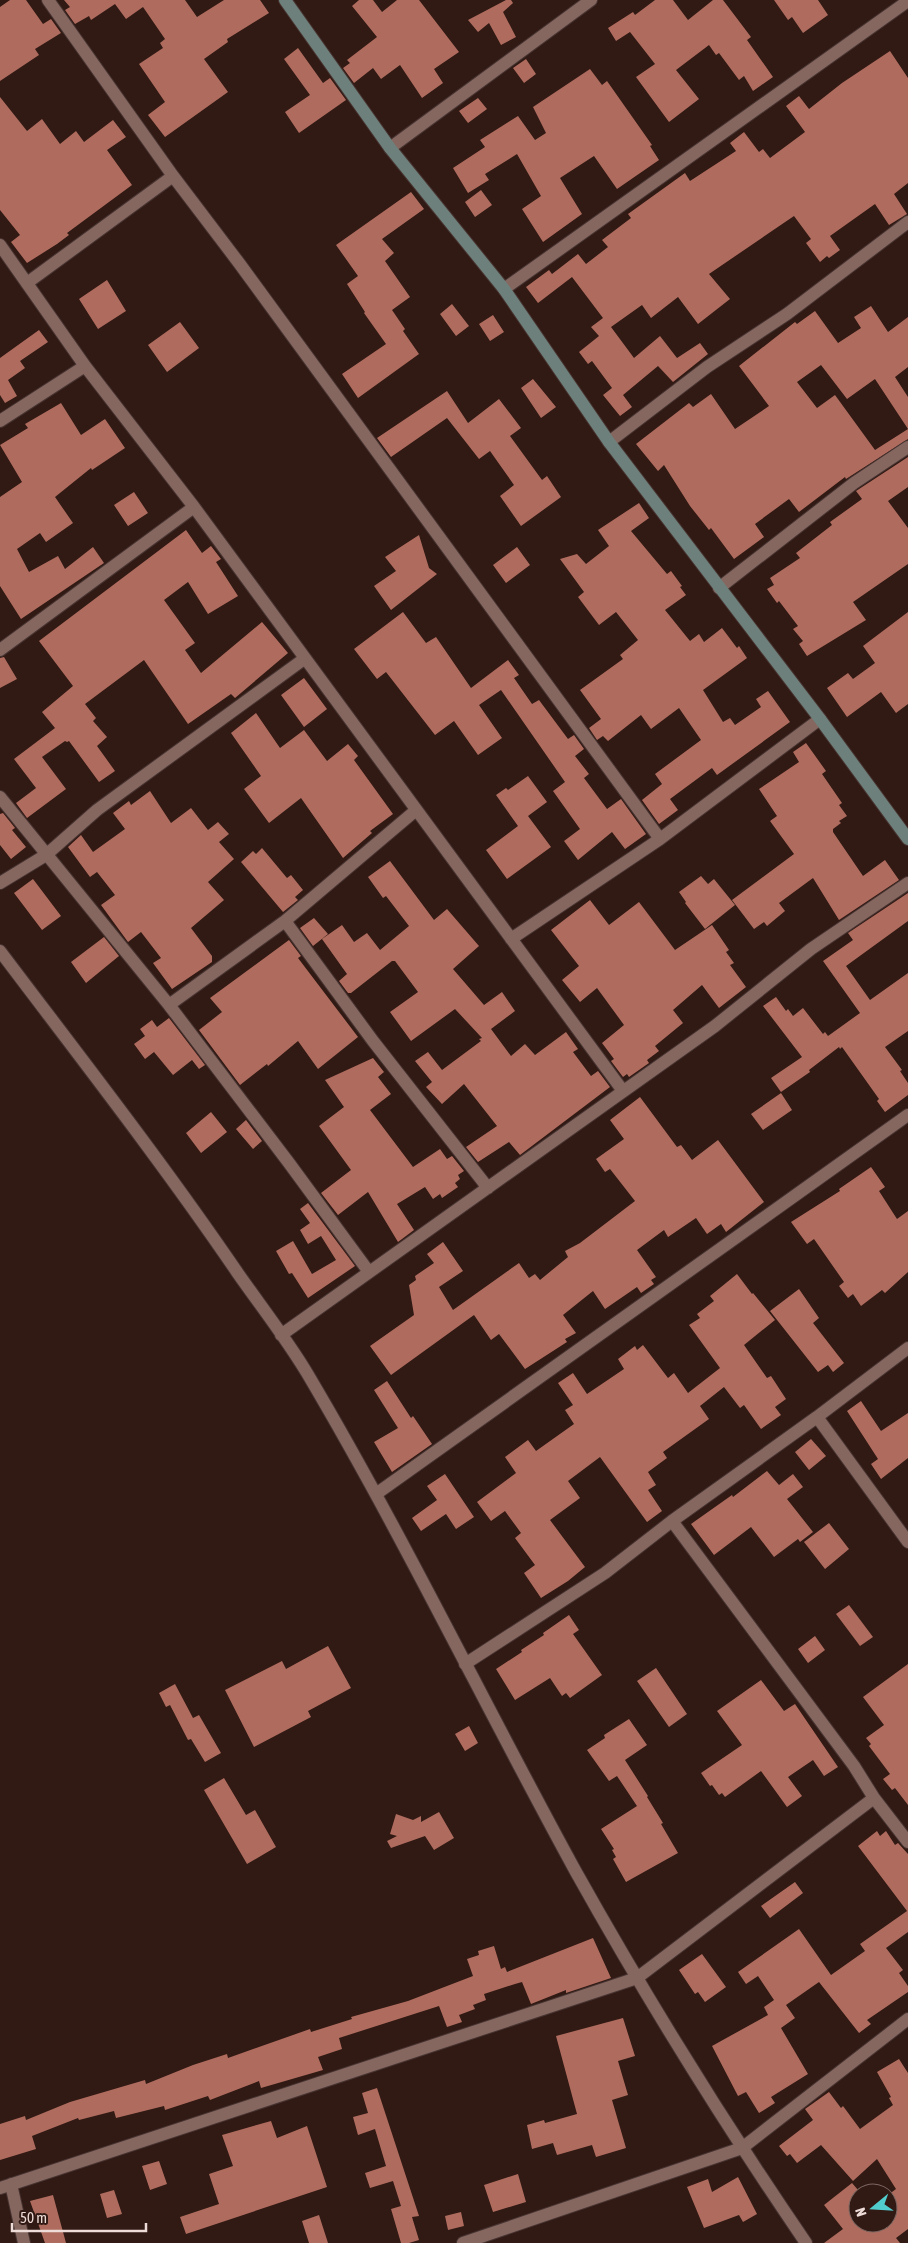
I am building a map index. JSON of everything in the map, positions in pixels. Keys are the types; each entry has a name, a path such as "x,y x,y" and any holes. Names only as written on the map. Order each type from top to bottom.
{"street":[{"path":"48,0 173,176 660,839"},
{"path":"285,0 390,148 504,289 609,442 908,839"},
{"path":"390,148 591,0"},
{"path":"504,289 908,1"},
{"path":"27,283 173,176"},
{"path":"609,442 707,367 786,314 908,222"},
{"path":"0,245 85,366 194,507 415,811 623,1091"},
{"path":"0,421 85,366"},
{"path":"719,588 854,483 908,448"},
{"path":"0,650 194,507"},
{"path":"0,883 46,855 97,810 304,659"},
{"path":"511,940 660,839 820,720"},
{"path":"0,797 169,1005 369,1272"},
{"path":"169,1005 285,921 415,811"},
{"path":"281,1335 715,1026 811,949 908,883"},
{"path":"285,921 373,1041 488,1188"},
{"path":"0,951 189,1202 304,1368 376,1494 576,1871 637,1978 742,2148 806,2243"},
{"path":"376,1494 908,1115"},
{"path":"465,1664 605,1574 672,1521 818,1417 908,1348"},
{"path":"818,1417 908,1542"},
{"path":"672,1521 854,1766 874,1798 908,1842"},
{"path":"24,2243 5,2186 637,1978 874,1798"},
{"path":"463,2243 742,2148 908,2019"}],"building":[{"path":"10,0 26,0 43,24 51,19 61,33 35,49 39,55 0,81 0,7"},
{"path":"64,0 185,0 197,17 224,0 260,0 269,13 227,39 228,42 204,59 228,92 165,137 148,115 165,102 139,64 163,48 160,43 165,39 143,7 126,19 115,4 91,20 89,16 75,24 65,10 70,7"},
{"path":"359,0 373,0 382,12 397,0 419,0 459,52 434,69 443,83 422,98 400,65 381,79 373,68 354,83 343,68 350,63 347,60 377,37 352,6"},
{"path":"506,0 511,0 513,3 503,12 516,37 501,45 489,23 478,32 468,20"},
{"path":"655,0 673,0 688,20 713,0 723,0 751,37 747,40 773,77 753,91 744,76 739,80 719,53 716,55 709,45 676,70 699,99 669,122 636,77 655,64 630,32 616,41 608,28 633,12 635,15"},
{"path":"774,0 818,0 828,15 803,33 792,17 788,20"},
{"path":"298,48 323,83 330,78 346,100 299,133 285,112 310,95 284,59"},
{"path":"890,51 908,78 908,183 894,194 907,214 889,225 875,204 830,236 840,250 829,258 827,256 820,262 806,243 811,239 794,216 709,274 730,299 698,324 678,297 651,318 642,305 611,327 634,358 660,336 677,358 700,343 708,354 673,382 658,366 623,395 632,407 620,416 603,395 612,388 592,361 588,364 579,352 599,336 591,327 603,318 572,277 538,303 526,287 549,270 552,274 578,254 586,264 608,247 602,240 631,218 628,214 685,173 690,181 736,151 730,143 744,132 759,152 763,149 770,158 805,132 786,106 799,96 809,109 842,83"},
{"path":"526,59 536,74 524,83 513,68"},
{"path":"590,69 602,85 607,81 652,145 650,146 659,160 617,189 594,156 560,178 582,214 543,242 522,209 541,196 517,154 485,174 489,180 468,193 453,168 485,147 480,140 518,116 535,140 546,133 533,107"},
{"path":"0,97 27,131 42,119 60,144 76,131 84,142 113,120 126,137 107,150 132,185 67,233 69,235 57,244 27,263 11,242 20,235 0,210"},
{"path":"478,98 487,109 468,123 459,111"},
{"path":"481,190 492,205 475,217 465,202"},
{"path":"411,192 424,209 382,239 394,253 385,261 410,297 392,310 405,329 403,331 419,354 358,398 342,374 386,344 364,313 347,284 358,276 336,245"},
{"path":"107,280 126,311 98,329 79,299"},
{"path":"452,304 469,326 456,336 440,314"},
{"path":"871,306 888,332 908,317 908,367 895,377 908,397 908,429 908,439 846,479 845,477 799,512 789,499 755,524 764,537 734,559 711,528 709,530 690,506 664,465 658,471 636,444 689,403 693,407 711,394 735,429 769,406 739,366 795,322 797,324 815,311 838,343 861,328 854,317","holes":["821,365 847,399 875,379 908,429 875,450 835,395 817,408 797,382"]},
{"path":"493,315 504,332 490,341 479,324"},
{"path":"180,322 199,348 167,372 148,345"},
{"path":"39,330 48,342 20,361 25,368 8,380 17,396 5,403 0,395 0,358"},
{"path":"533,379 556,407 541,418 521,388"},
{"path":"447,391 468,423 499,399 521,428 510,436 542,480 547,476 561,497 521,526 500,496 514,485 490,451 479,459 447,418 391,457 377,438"},
{"path":"61,403 81,435 105,419 125,448 92,470 91,468 55,497 73,523 46,542 40,533 17,549 29,572 58,556 65,569 93,547 104,563 21,619 0,586 0,497 22,482 0,445 28,428 25,424"},
{"path":"908,457 908,487 888,501 908,528 908,564 853,602 866,620 807,656 799,644 803,641 793,629 798,626 767,589 774,585 770,578 800,558 796,553 832,525 830,522 862,499 856,491"},
{"path":"134,492 148,513 128,526 114,505"},
{"path":"639,503 649,518 631,531 667,574 671,571 686,595 665,610 690,641 699,634 704,642 722,628 737,648 739,646 747,658 703,690 723,722 730,718 735,725 761,707 756,699 768,691 790,722 717,775 712,768 670,799 678,810 659,824 642,800 662,784 655,774 701,740 679,708 651,729 641,715 608,741 603,736 597,740 589,728 601,719 580,690 623,659 620,655 638,640 616,612 599,625 578,597 584,592 560,559 577,554 586,564 609,546 598,530"},
{"path":"186,530 202,553 211,546 221,559 216,562 238,596 208,614 188,582 164,600 195,643 185,650 201,673 262,622 288,653 235,698 231,694 188,724 144,660 85,704 96,718 93,721 107,737 97,746 115,771 99,782 69,741 65,741 42,757 66,789 27,818 16,803 36,788 14,759 55,728 42,712 73,686 39,641"},
{"path":"419,535 429,568 437,574 391,610 374,586 396,571 385,557"},
{"path":"517,547 530,565 506,583 493,565"},
{"path":"403,612 426,643 436,637 471,688 508,660 519,675 514,678 532,704 539,700 568,739 574,735 584,749 575,756 589,774 584,778 607,809 621,799 646,834 625,849 612,832 578,860 564,841 580,829 553,791 565,782 501,690 479,705 502,738 478,755 454,721 435,735 386,672 377,679 354,649"},
{"path":"908,612 908,704 896,713 881,692 847,717 827,688 848,673 853,679 875,663 863,646"},
{"path":"4,657 17,679 0,688 0,658"},
{"path":"304,678 327,709 304,727 281,695"},
{"path":"256,713 280,748 304,730 327,761 348,744 358,756 354,760 393,814 370,831 372,833 343,858 301,798 269,823 244,789 261,776 231,733"},
{"path":"806,743 826,771 822,774 842,803 839,805 847,816 839,821 841,823 833,829 833,832 863,876 885,860 899,880 839,920 813,878 779,903 785,911 767,926 764,922 754,929 732,900 794,854 770,821 777,816 759,789 799,762 793,752"},
{"path":"528,776 547,802 528,816 551,847 507,879 486,850 518,826 496,795 506,788 508,790"},
{"path":"150,791 171,823 191,808 208,830 218,822 229,834 219,842 234,859 208,882 224,900 191,928 212,956 212,962 172,989 153,963 161,958 141,932 128,942 101,905 115,895 97,872 90,877 68,847 81,835 93,852 125,829 113,813 129,801 131,805"},
{"path":"3,813 15,828 12,830 26,847 11,859 0,845 0,814"},
{"path":"262,848 287,878 291,875 303,890 295,897 298,900 283,912 241,862 253,851 256,854"},
{"path":"390,861 434,920 447,909 479,946 453,969 484,1005 502,992 515,1011 491,1029 511,1056 525,1044 535,1055 566,1032 578,1049 573,1052 591,1076 598,1071 610,1087 520,1155 509,1142 478,1162 466,1147 497,1126 464,1084 442,1104 426,1087 432,1082 415,1061 428,1052 442,1070 481,1041 479,1039 482,1038 455,1009 411,1041 390,1012 418,992 395,961 392,961 351,993 348,993 339,981 347,974 322,939 342,925 354,942 367,933 380,950 409,926 386,896 383,898 368,877"},
{"path":"701,876 708,884 714,879 735,905 705,929 679,892"},
{"path":"33,879 61,916 42,930 14,893"},
{"path":"908,893 908,921 846,966 870,1000 908,973 908,1031 885,1047 902,1070 900,1071 908,1083 908,1095 885,1112 877,1101 879,1099 842,1047 840,1049 839,1047 809,1070 810,1072 781,1092 771,1078 802,1057 763,1006 776,997 786,1011 788,1009 793,1016 803,1008 823,1034 825,1032 828,1036 860,1013 823,961 853,940 848,933"},
{"path":"590,900 609,925 639,902 675,950 712,925 729,950 726,952 734,963 730,965 746,987 719,1008 702,985 673,1010 683,1023 655,1046 659,1051 647,1060 649,1063 629,1077 627,1074 623,1077 611,1061 614,1059 602,1043 624,1025 597,988 580,1002 562,980 579,966 551,930"},
{"path":"314,918 328,934 313,946 300,928"},
{"path":"104,937 119,956 86,983 71,962"},
{"path":"289,940 301,956 298,958 358,1037 318,1069 298,1041 268,1066 267,1064 240,1085 199,1030 222,1012 210,998"},
{"path":"169,1018 205,1065 199,1069 192,1060 173,1075 154,1052 145,1059 134,1044 145,1036 140,1029 152,1020 157,1027"},
{"path":"373,1058 384,1072 378,1077 391,1094 370,1110 413,1167 440,1149 447,1159 452,1156 464,1171 458,1175 460,1179 455,1183 458,1187 442,1198 440,1194 433,1199 425,1187 397,1204 414,1230 398,1242 368,1192 338,1215 321,1193 351,1170 319,1126 344,1107 325,1080"},
{"path":"781,1093 792,1110 763,1130 751,1114"},
{"path":"640,1097 677,1147 681,1145 692,1160 718,1140 764,1202 726,1232 721,1224 707,1234 696,1218 668,1237 664,1230 637,1250 656,1277 651,1280 654,1284 641,1293 637,1287 605,1309 593,1291 563,1315 576,1333 565,1339 567,1342 525,1369 499,1334 491,1340 474,1315 391,1375 370,1346 414,1315 409,1285 416,1280 415,1276 434,1263 427,1254 443,1242 463,1271 439,1287 453,1310 519,1263 529,1278 535,1274 540,1280 568,1257 565,1251 580,1243 635,1201 610,1169 605,1172 596,1159 624,1139 610,1120"},
{"path":"211,1112 227,1132 201,1153 186,1133"},
{"path":"246,1120 262,1141 253,1149 236,1129"},
{"path":"871,1167 885,1187 879,1191 897,1219 908,1211 908,1272 885,1293 882,1290 861,1306 853,1294 848,1298 839,1286 844,1282 814,1239 807,1244 791,1222 840,1191 839,1189"},
{"path":"308,1203 355,1266 308,1298 292,1273 289,1274 276,1251 293,1241 312,1274 336,1260 321,1236 308,1244 300,1230 310,1223 300,1209"},
{"path":"737,1274 775,1320 744,1345 767,1378 771,1376 786,1399 775,1407 781,1415 761,1429 744,1405 740,1408 724,1387 700,1406 709,1419 663,1452 667,1458 648,1472 656,1485 648,1490 662,1511 647,1522 600,1457 568,1481 580,1498 550,1520 585,1567 568,1581 541,1598 524,1573 535,1565 515,1538 521,1533 505,1511 491,1521 477,1502 516,1473 505,1457 528,1440 536,1451 574,1424 565,1410 573,1405 558,1383 573,1373 587,1394 624,1369 618,1359 635,1346 637,1350 643,1345 668,1378 674,1373 688,1393 720,1368 689,1325 700,1318 697,1314 714,1301 710,1296"},
{"path":"799,1289 819,1318 813,1323 844,1363 833,1372 828,1365 818,1372 770,1311"},
{"path":"387,1381 411,1418 413,1416 432,1444 392,1472 374,1442 398,1428 374,1390"},
{"path":"861,1401 881,1431 908,1413 908,1458 881,1479 871,1464 878,1459 847,1411"},
{"path":"811,1439 826,1456 809,1470 795,1452"},
{"path":"767,1471 779,1485 793,1474 803,1487 787,1499 813,1532 800,1542 798,1539 774,1557 751,1527 714,1555 691,1524 732,1495 733,1497"},
{"path":"445,1474 474,1517 456,1529 446,1514 421,1531 412,1518 437,1500 427,1486"},
{"path":"829,1523 849,1549 825,1569 804,1542"},
{"path":"849,1605 873,1637 860,1646 836,1614"},
{"path":"569,1615 579,1630 573,1634 602,1675 570,1698 566,1693 562,1696 550,1678 515,1700 496,1669 522,1652 521,1650"},
{"path":"815,1636 825,1650 808,1663 798,1649"},
{"path":"328,1646 351,1688 308,1711 311,1717 254,1747 225,1690 282,1661 286,1669"},
{"path":"908,1664 908,1805 895,1788 892,1790 883,1779 890,1774 869,1746 871,1744 866,1738 884,1725 863,1697"},
{"path":"656,1668 687,1714 669,1727 637,1681"},
{"path":"761,1680 784,1711 795,1704 838,1767 824,1776 813,1760 788,1777 802,1796 787,1807 761,1771 725,1797 722,1793 719,1795 712,1785 710,1786 701,1773 742,1745 717,1711"},
{"path":"175,1684 193,1718 199,1715 221,1753 205,1762 191,1739 188,1740 170,1705 166,1707 159,1693"},
{"path":"629,1719 647,1745 625,1760 648,1796 663,1823 661,1824 678,1853 626,1882 613,1859 616,1857 612,1850 614,1849 601,1829 637,1806 617,1776 609,1781 587,1750 605,1738 604,1735"},
{"path":"469,1726 478,1743 465,1751 455,1734"},
{"path":"224,1778 246,1815 255,1810 276,1847 247,1864 204,1790"},
{"path":"439,1812 454,1838 434,1850 425,1836 391,1848 387,1841 397,1836 390,1834 396,1814 413,1820 421,1816 421,1822"},
{"path":"877,1831 880,1836 886,1831 895,1845 898,1843 908,1854 908,1932 886,1948 903,1970 899,1973 908,1986 908,1992 867,2020 871,2024 859,2033 819,1982 786,2005 795,2018 781,2028 808,2074 771,2097 775,2103 759,2113 746,2092 738,2096 712,2046 768,2015 764,2007 774,2000 758,1976 746,1984 738,1972 799,1929 831,1975 865,1951 860,1944 907,1911 858,1846"},
{"path":"795,1882 803,1893 770,1918 761,1906"},
{"path":"593,1938 611,1978 566,1993 566,1990 531,2004 522,1982 515,1984 484,1994 486,2000 473,2005 475,2009 459,2015 462,2022 447,2027 439,2006 339,2038 342,2049 318,2057 323,2070 261,2088 259,2081 210,2100 208,2096 165,2110 164,2106 116,2118 114,2111 79,2120 78,2118 32,2136 36,2149 0,2160 0,2124 25,2116 26,2120 70,2102 145,2080 146,2084 227,2054 228,2058 310,2029 311,2032 352,2019 351,2017 408,2001 473,1976 467,1959 479,1955 478,1951 494,1946 501,1969 505,1967 507,1972"},
{"path":"702,1954 726,1987 705,2002 698,1992 695,1994 679,1970"},
{"path":"623,2018 635,2056 618,2061 628,2095 612,2100 626,2148 596,2157 592,2145 557,2155 553,2143 532,2149 527,2125 544,2120 545,2123 577,2114 556,2036"},
{"path":"899,2059 908,2073 908,2229 896,2238 900,2243 824,2243 843,2229 824,2205 848,2186 848,2233 898,2233 898,2183 892,2183 877,2159 853,2181 821,2145 797,2163 790,2154 787,2156 779,2146 813,2120 805,2109 829,2092 841,2108 843,2106 860,2129 893,2105 889,2098 891,2097 877,2072"},
{"path":"377,2088 419,2216 412,2217 419,2240 409,2243 401,2243 391,2209 401,2206 393,2181 370,2188 365,2173 386,2166 375,2129 358,2135 353,2117 368,2113 362,2093"},
{"path":"271,2121 277,2138 307,2126 327,2187 186,2234 180,2217 219,2204 209,2174 233,2166 222,2135"},
{"path":"159,2161 167,2184 150,2190 142,2166"},
{"path":"518,2174 526,2202 493,2212 484,2185"},
{"path":"738,2177 757,2214 743,2222 739,2215 704,2228 687,2187 708,2179 712,2192"},
{"path":"114,2190 122,2214 107,2218 100,2194"},
{"path":"53,2195 66,2243 45,2243 30,2201"},
{"path":"461,2212 464,2226 448,2230 445,2216"},
{"path":"319,2215 328,2243 309,2243 302,2221"}]}
